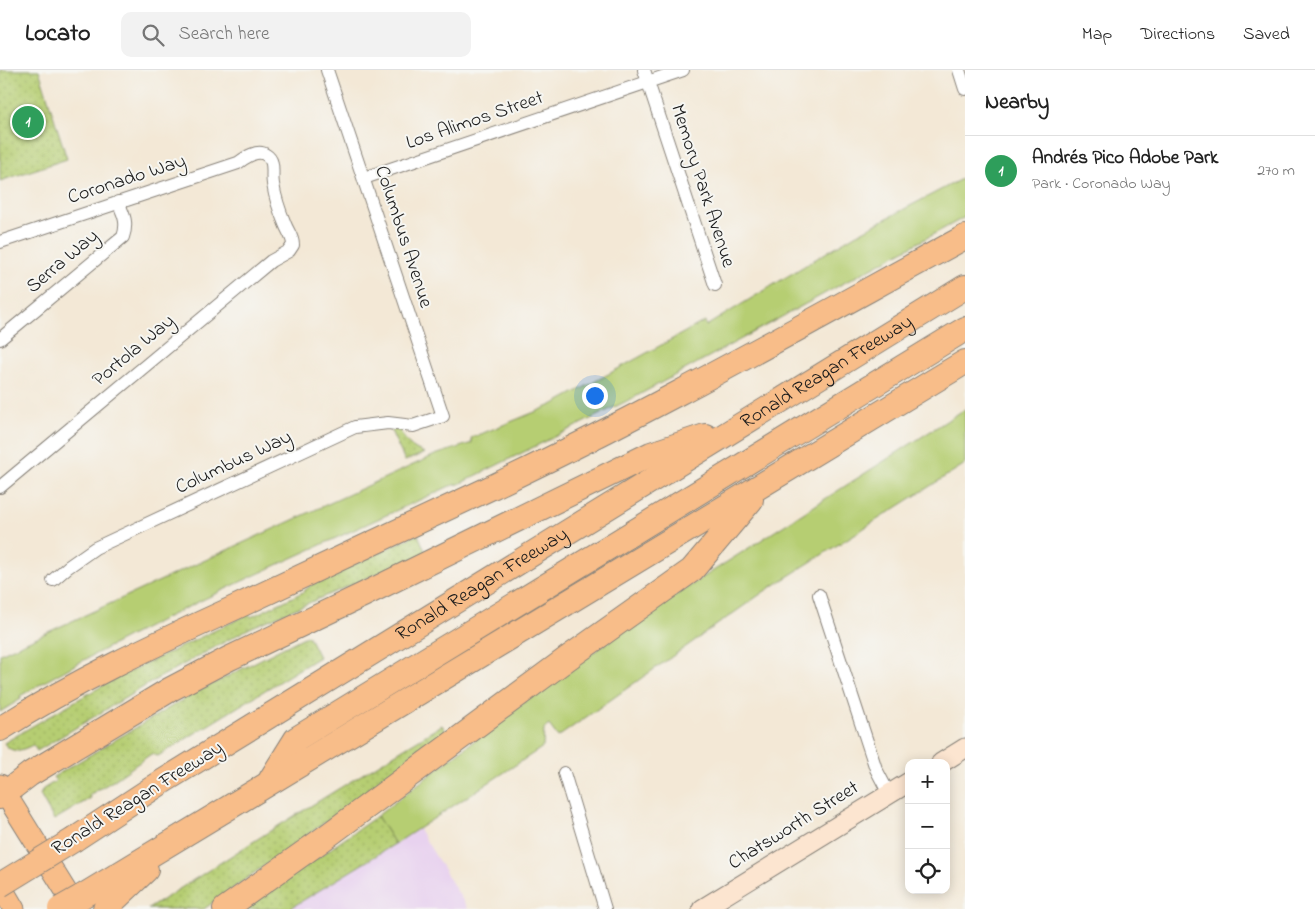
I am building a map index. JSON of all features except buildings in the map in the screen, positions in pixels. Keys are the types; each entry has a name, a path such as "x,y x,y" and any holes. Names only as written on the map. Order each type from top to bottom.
{"highway":[{"path":"4,727 97,673 491,488 673,397 965,237"},
{"name":"Ronald Reagan Freeway","path":"0,885 162,782 965,287"},
{"path":"361,659 411,656 965,317"},
{"path":"268,785 296,739 965,329"},
{"path":"60,909 763,486 965,362"},
{"path":"2,792 155,699 228,659 651,454 743,424"},
{"path":"225,909 568,658 692,570 763,486"},
{"path":"105,909 180,838"}],"main road":[{"path":"947,759 965,748"},
{"name":"Chatsworth Street","path":"702,909 905,785"},
{"path":"2,792 77,909"},
{"path":"0,885 14,909"}],"street":[{"name":"Columbus Avenue","path":"327,70 443,416"},
{"name":"Los Alimos Street","path":"364,178 646,76 683,70"},
{"path":"958,70 965,89"},
{"name":"Memory Park Avenue","path":"646,76 715,285"},
{"name":"Coronado Way","path":"0,242 238,163 251,155 264,153 272,163 272,182 285,225 294,245"},
{"name":"Serra Way","path":"0,339 123,237 126,228 124,216 118,202"},
{"name":"Portola Way","path":"0,487 270,261 289,251 294,245"},
{"name":"Columbus Way","path":"53,580 95,548 355,427 388,423 413,426 443,416"},
{"path":"819,594 876,769 890,794"},
{"path":"564,773 606,909"}],"shaded area":[{"path":"419,829 468,909 289,909"}],"green space":[{"path":"0,70 39,70 67,159 0,181"},
{"path":"965,177 965,217 635,397 459,484 450,486 287,561 125,638 20,696 21,699 0,712 0,654 435,455 472,443 471,438 552,405 705,321 706,326 855,235"},
{"path":"965,409 965,464 765,591 558,737 549,725 544,729 543,747 395,844 377,816 538,691 674,596"},
{"path":"399,428 409,444 425,453 405,461 391,431"},
{"path":"418,534 426,553 250,628 155,680 37,751 33,745 21,750 14,750 7,747 4,743 120,676 249,614 251,617 303,592 311,585"},
{"path":"308,635 319,657 158,756 151,754 113,781 89,795 91,798 54,820 40,795 43,789 56,781 53,777 189,696"},
{"path":"442,725 448,734 204,909 148,909 270,831"},
{"path":"377,816 395,844 289,909 245,909"}],"place":[{"name":"Andrés Pico Adobe Park","path":"28,122"}]}
